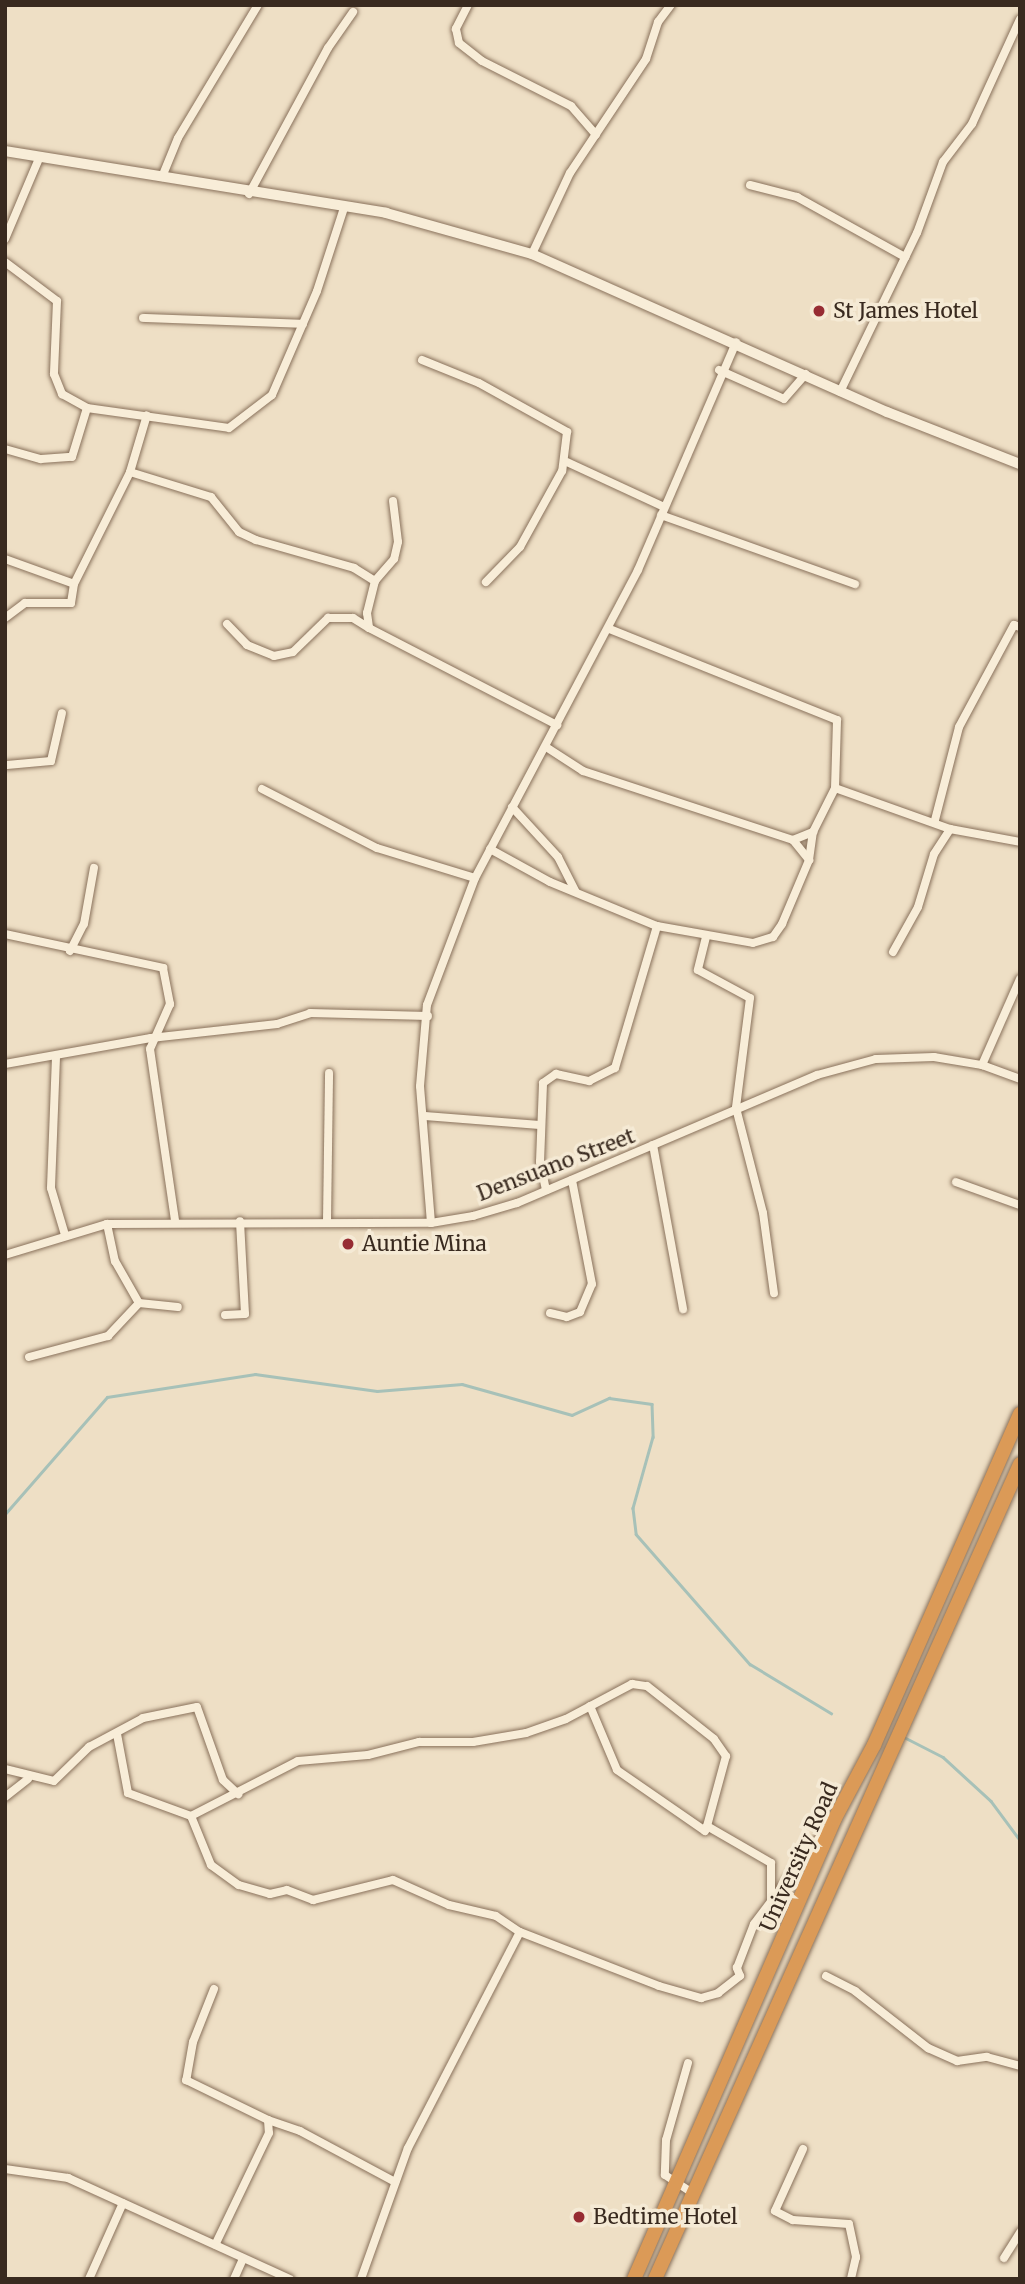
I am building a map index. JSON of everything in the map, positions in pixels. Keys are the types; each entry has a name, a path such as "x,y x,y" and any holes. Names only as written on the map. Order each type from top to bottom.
{"highway":[{"name":"University Road","path":"635,2279 835,1818 874,1745 1020,1414"},
{"name":"University Road","path":"655,2279 1020,1464"}],"street":[{"path":"162,177 178,138 258,5"},
{"path":"468,5 456,29 459,43 482,61 571,106 596,135"},
{"path":"532,254 570,173 646,59 658,22 671,5"},
{"path":"249,194 328,48 354,12"},
{"path":"840,392 905,257 943,162 972,124 1020,19"},
{"path":"5,151 249,194 386,213 532,254 736,342 840,392 1020,464"},
{"path":"5,239 40,156"},
{"path":"750,185 797,197 905,257"},
{"path":"5,262 57,301 54,374 62,394 87,408 229,428 272,395 303,324 344,208"},
{"path":"143,318 303,324"},
{"path":"431,1223 425,1116 419,1086 428,1016 475,878 609,629 662,511 719,370 736,342"},
{"path":"422,360 564,427 567,462 520,547 486,582"},
{"path":"719,370 784,399 806,374"},
{"path":"5,449 41,458 72,457 87,408"},
{"path":"5,618 25,603 71,603 74,584 130,472 147,415"},
{"path":"567,462 662,511 855,584"},
{"path":"130,472 211,497 239,532 256,540 354,568 375,582"},
{"path":"369,628 367,613 375,582 394,559 399,528 393,501"},
{"path":"5,559 74,584"},
{"path":"227,624 247,645 274,656 293,652 328,618 353,618 557,725"},
{"path":"935,820 959,727 1014,625 1020,626"},
{"path":"490,849 578,894 657,926 706,937 753,943 773,937 809,860 813,832 835,788 837,720 609,629"},
{"path":"6,765 51,761 62,713"},
{"path":"546,747 583,771 793,840 809,860"},
{"path":"835,788 935,820 950,830 1020,842"},
{"path":"262,789 377,848 475,878"},
{"path":"512,807 558,857 578,894"},
{"path":"893,952 918,907 934,854 950,830"},
{"path":"793,840 813,832"},
{"path":"70,951 84,924 94,868"},
{"path":"546,1190 540,1125 546,1077 567,1074 589,1081 615,1069 657,926"},
{"path":"5,934 70,951 163,968 170,1004 151,1038 175,1220"},
{"path":"706,937 698,970 750,998 736,1108 763,1213 774,1293"},
{"path":"982,1065 1020,979"},
{"path":"5,1064 151,1038 277,1024 310,1013 428,1016"},
{"path":"56,1057 51,1188 65,1235"},
{"name":"Densuano Street","path":"5,1255 107,1224 175,1220 431,1223 473,1216 572,1180 817,1075 876,1059 934,1057 982,1065 1020,1080"},
{"path":"327,1221 330,1073"},
{"path":"425,1116 540,1125"},
{"path":"653,1145 683,1309"},
{"path":"550,1313 567,1317 580,1312 592,1284 572,1180"},
{"path":"956,1182 1020,1205"},
{"path":"225,1315 245,1314 240,1221"},
{"path":"107,1224 115,1261 139,1303"},
{"path":"139,1303 178,1307"},
{"path":"29,1357 108,1336 139,1303"},
{"path":"117,1734 128,1793 191,1816 298,1761 368,1755 419,1742 473,1742 526,1732 590,1706 632,1684 647,1686 714,1739 726,1756 726,1768 712,1799 705,1831 617,1770 590,1706"},
{"path":"5,1769 28,1779 54,1781 89,1747 143,1718 197,1707 223,1780 238,1794"},
{"path":"5,1797 28,1779"},
{"path":"191,1816 211,1864 239,1885 270,1894 287,1891 313,1900 393,1880 449,1905 496,1916 520,1932 701,1998 732,1986 740,1976 747,1940 771,1900 835,1818"},
{"path":"707,1826 771,1863 771,1900"},
{"path":"361,2279 395,2182 443,2075 520,1932"},
{"path":"826,1976 855,1991 928,2048 957,2061 988,2057 1020,2066"},
{"path":"214,1989 192,2042 186,2080 268,2120 300,2131 395,2182"},
{"path":"688,2063 666,2140 666,2178 695,2194"},
{"path":"215,2245 269,2133 268,2120"},
{"path":"803,2149 775,2211 793,2220 849,2224 856,2257 851,2279"},
{"path":"5,2169 68,2178 290,2279"},
{"path":"89,2279 123,2203"},
{"path":"1004,2258 1020,2232"},
{"path":"234,2279 243,2259"}],"waterway":[{"path":"5,1514 107,1397 255,1374 377,1391 462,1384 572,1415 609,1398 652,1404 653,1437 633,1508 636,1534 750,1664 831,1713"},
{"path":"904,1737 943,1757 991,1801 1020,1840"}],"place":[{"name":"St James Hotel","path":"819,311"},
{"name":"Auntie Mina","path":"348,1244"},
{"name":"Bedtime Hotel","path":"579,2217"}]}
